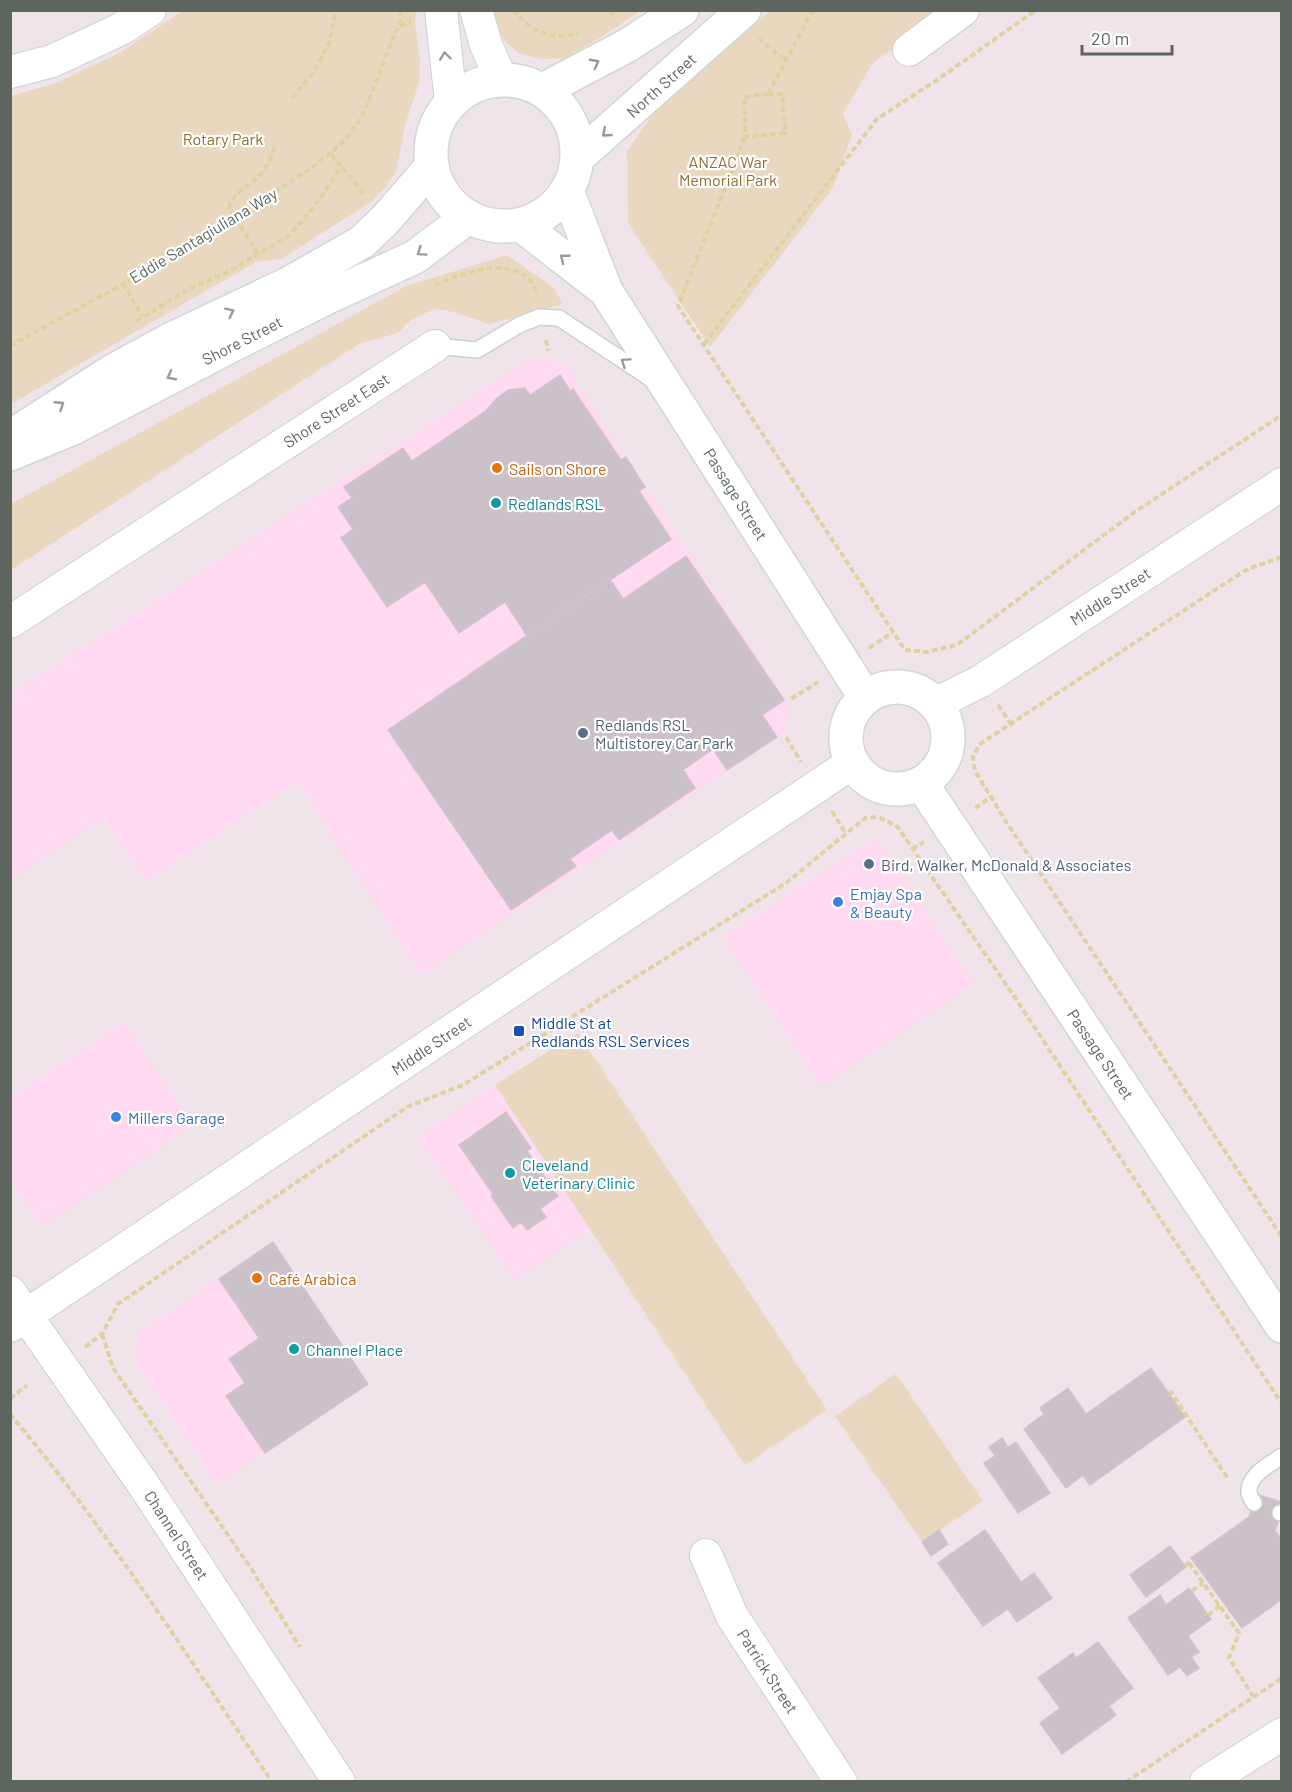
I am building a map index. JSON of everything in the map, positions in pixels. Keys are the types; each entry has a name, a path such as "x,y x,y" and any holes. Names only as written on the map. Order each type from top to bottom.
{"main road":[{"path":"543,90 628,45 682,10"},
{"name":"North Street","path":"577,158 750,23"},
{"path":"501,79 523,81 543,90 558,103 570,119 576,138 577,158 574,175 567,191 554,206 539,217 521,225 485,224 468,217 451,205 438,187 431,167 431,144 437,121 451,102 465,90 483,82 501,79"},
{"name":"Shore Street","path":"10,437 111,372 170,340 288,284 362,242 385,220 431,167"},
{"name":"Passage Street","path":"567,191 606,291 865,698"},
{"name":"Shore Street","path":"10,454 73,428 328,297 415,257 468,217"},
{"name":"Passage Street","path":"521,225 606,291"},
{"path":"886,688 909,688 923,694 935,704 944,717 947,747 942,761 933,774 921,783 906,788 890,788 862,775 852,763 847,749 846,735 855,708 865,698 886,688"},
{"name":"Passage Street","path":"921,783 1281,1326"}],"street":[{"path":"10,72 52,61 121,29 150,10"},
{"path":"476,10 486,45 501,79"},
{"path":"909,50 963,10"},
{"path":"441,14 451,102"},
{"name":"Shore Street East","path":"10,622 435,346"},
{"name":"Middle Street","path":"935,704 981,681 1281,484"},
{"name":"Middle Street","path":"16,1312 852,763"},
{"name":"Channel Street","path":"16,1312 60,1365 145,1487 339,1782"},
{"name":"Patrick Street","path":"706,1555 732,1616 841,1782"},
{"path":"1206,1782 1281,1734"}],"lane":[{"name":"Shore Street East","path":"435,346 477,350 519,325 539,317"},
{"path":"539,317 559,318 674,395"},
{"path":"1252,1499 1249,1493 1252,1483 1281,1456"}],"path":[{"path":"292,98 313,73 329,43 336,10"},
{"path":"401,10 400,25 441,14"},
{"path":"513,10 524,22 542,34 567,36 585,33"},
{"path":"609,17 616,10"},
{"path":"768,94 813,10"},
{"path":"704,345 877,119 937,81 1036,10"},
{"path":"750,23 778,55 787,59"},
{"name":"Eddie Santagiuliana Way","path":"10,346 235,219 331,154 350,134 362,116 390,42 400,25"},
{"path":"746,137 785,133 783,94 744,97 746,137 678,306 905,650 927,652 957,645 1136,511 1281,415"},
{"path":"258,254 229,208 231,199 261,174 272,158 275,147"},
{"path":"331,154 385,220"},
{"path":"132,327 142,316 193,287 232,270 288,236 306,217 341,166"},
{"path":"415,257 433,285 460,275 487,269 510,269 527,276 535,289 540,306 539,317 546,336 548,351"},
{"path":"123,283 142,316"},
{"path":"1281,557 1248,569 1235,577 980,744 973,757 973,764 975,771 1039,873 1281,1237"},
{"path":"60,1365 102,1334 118,1304 407,1107 464,1085 786,883 865,818 878,817 897,826 1014,996 1281,1404"},
{"path":"102,1334 113,1368 252,1570 300,1647"},
{"path":"10,1399 27,1385"},
{"path":"1168,1394 1171,1392 1241,1501 1252,1499"},
{"path":"10,1414 48,1458 168,1625 272,1782"},
{"path":"1189,1563 1239,1633 1229,1658 1254,1696"},
{"path":"1192,1591 1203,1583"},
{"path":"1208,1615 1220,1606"},
{"path":"1126,1782 1281,1678"}],"shaded area":[{"path":"545,356 565,365 789,704 786,732 421,976 298,782 146,882 103,818 11,879 11,694 522,364"},
{"path":"877,837 974,983 821,1087 722,937"},
{"path":"125,1021 193,1125 41,1227 11,1180 11,1096"},
{"path":"495,1085 590,1229 515,1280 417,1137"},
{"path":"273,1242 368,1384 217,1485 135,1362 139,1332"}],"green space":[{"name":"Rotary Park","path":"184,10 416,11 415,24 420,60 419,83 405,125 396,172 371,202 281,259 256,262 11,404 11,96 56,83 119,53"},
{"path":"493,11 640,11 565,58 543,59 520,54 506,43 495,24"},
{"name":"ANZAC War Memorial Park","path":"770,11 943,11 872,64 843,114 852,134 833,188 710,347 628,223 627,151 658,107"},
{"path":"507,255 553,287 563,304 489,324 454,312 435,309 412,319 398,333 359,344 11,570 11,504 406,286"},
{"path":"578,1033 827,1410 745,1465 495,1085"},
{"path":"896,1374 983,1501 922,1542 835,1416"}],"building":[{"name":"Redlands RSL","path":"560,375 570,391 573,389 621,460 626,457 645,487 639,491 671,539 527,636 505,602 459,633 425,582 387,607 341,538 353,529 338,507 352,498 344,487 403,448 412,461 487,410 508,390 525,388 530,395"},
{"name":"Redlands RSL Multistorey Car Park","path":"686,556 784,700 762,715 777,737 727,770 713,749 683,770 695,788 619,840 612,830 570,859 576,866 511,910 388,730 610,579 623,599"},
{"name":"Cleveland Veterinary Clinic","path":"506,1112 531,1148 527,1151 558,1196 540,1209 546,1217 527,1230 521,1222 513,1228 459,1145"},
{"name":"Channel Place","path":"273,1242 368,1384 265,1453 226,1396 245,1383 229,1359 259,1338 219,1279"},
{"path":"1151,1368 1185,1417 1090,1485 1083,1475 1066,1488 1024,1429 1044,1414 1040,1408 1068,1388 1086,1414"},
{"path":"1002,1438 1008,1447 1016,1442 1050,1493 1018,1513 984,1463 995,1456 989,1447"},
{"path":"1256,1494 1282,1502 1282,1510 1275,1531 1282,1540 1282,1599 1242,1628 1191,1558 1249,1517"},
{"path":"939,1530 948,1544 931,1556 922,1542"},
{"path":"985,1530 1021,1582 1034,1573 1052,1598 1017,1622 1008,1609 983,1626 938,1563"},
{"path":"1170,1546 1186,1567 1146,1597 1130,1575"},
{"path":"1189,1588 1211,1619 1188,1636 1199,1652 1191,1657 1199,1668 1187,1676 1180,1667 1168,1675 1128,1618 1160,1595 1166,1605"},
{"path":"1098,1642 1133,1688 1109,1706 1116,1715 1062,1754 1040,1723 1060,1708 1038,1678 1073,1653 1076,1658"}],"place":[{"name":"Sails on Shore","path":"497,468"},
{"name":"Redlands RSL","path":"496,503"},
{"name":"Redlands RSL Multistorey Car Park","path":"583,733"},
{"name":"Bird, Walker, McDonald & Associates","path":"869,864"},
{"name":"Emjay Spa & Beauty","path":"838,902"},
{"name":"Middle St at Redlands RSL Services","path":"519,1031"},
{"name":"Millers Garage","path":"116,1117"},
{"name":"Cleveland Veterinary Clinic","path":"510,1173"},
{"name":"Café Arabica","path":"257,1278"},
{"name":"Channel Place","path":"294,1349"}]}
